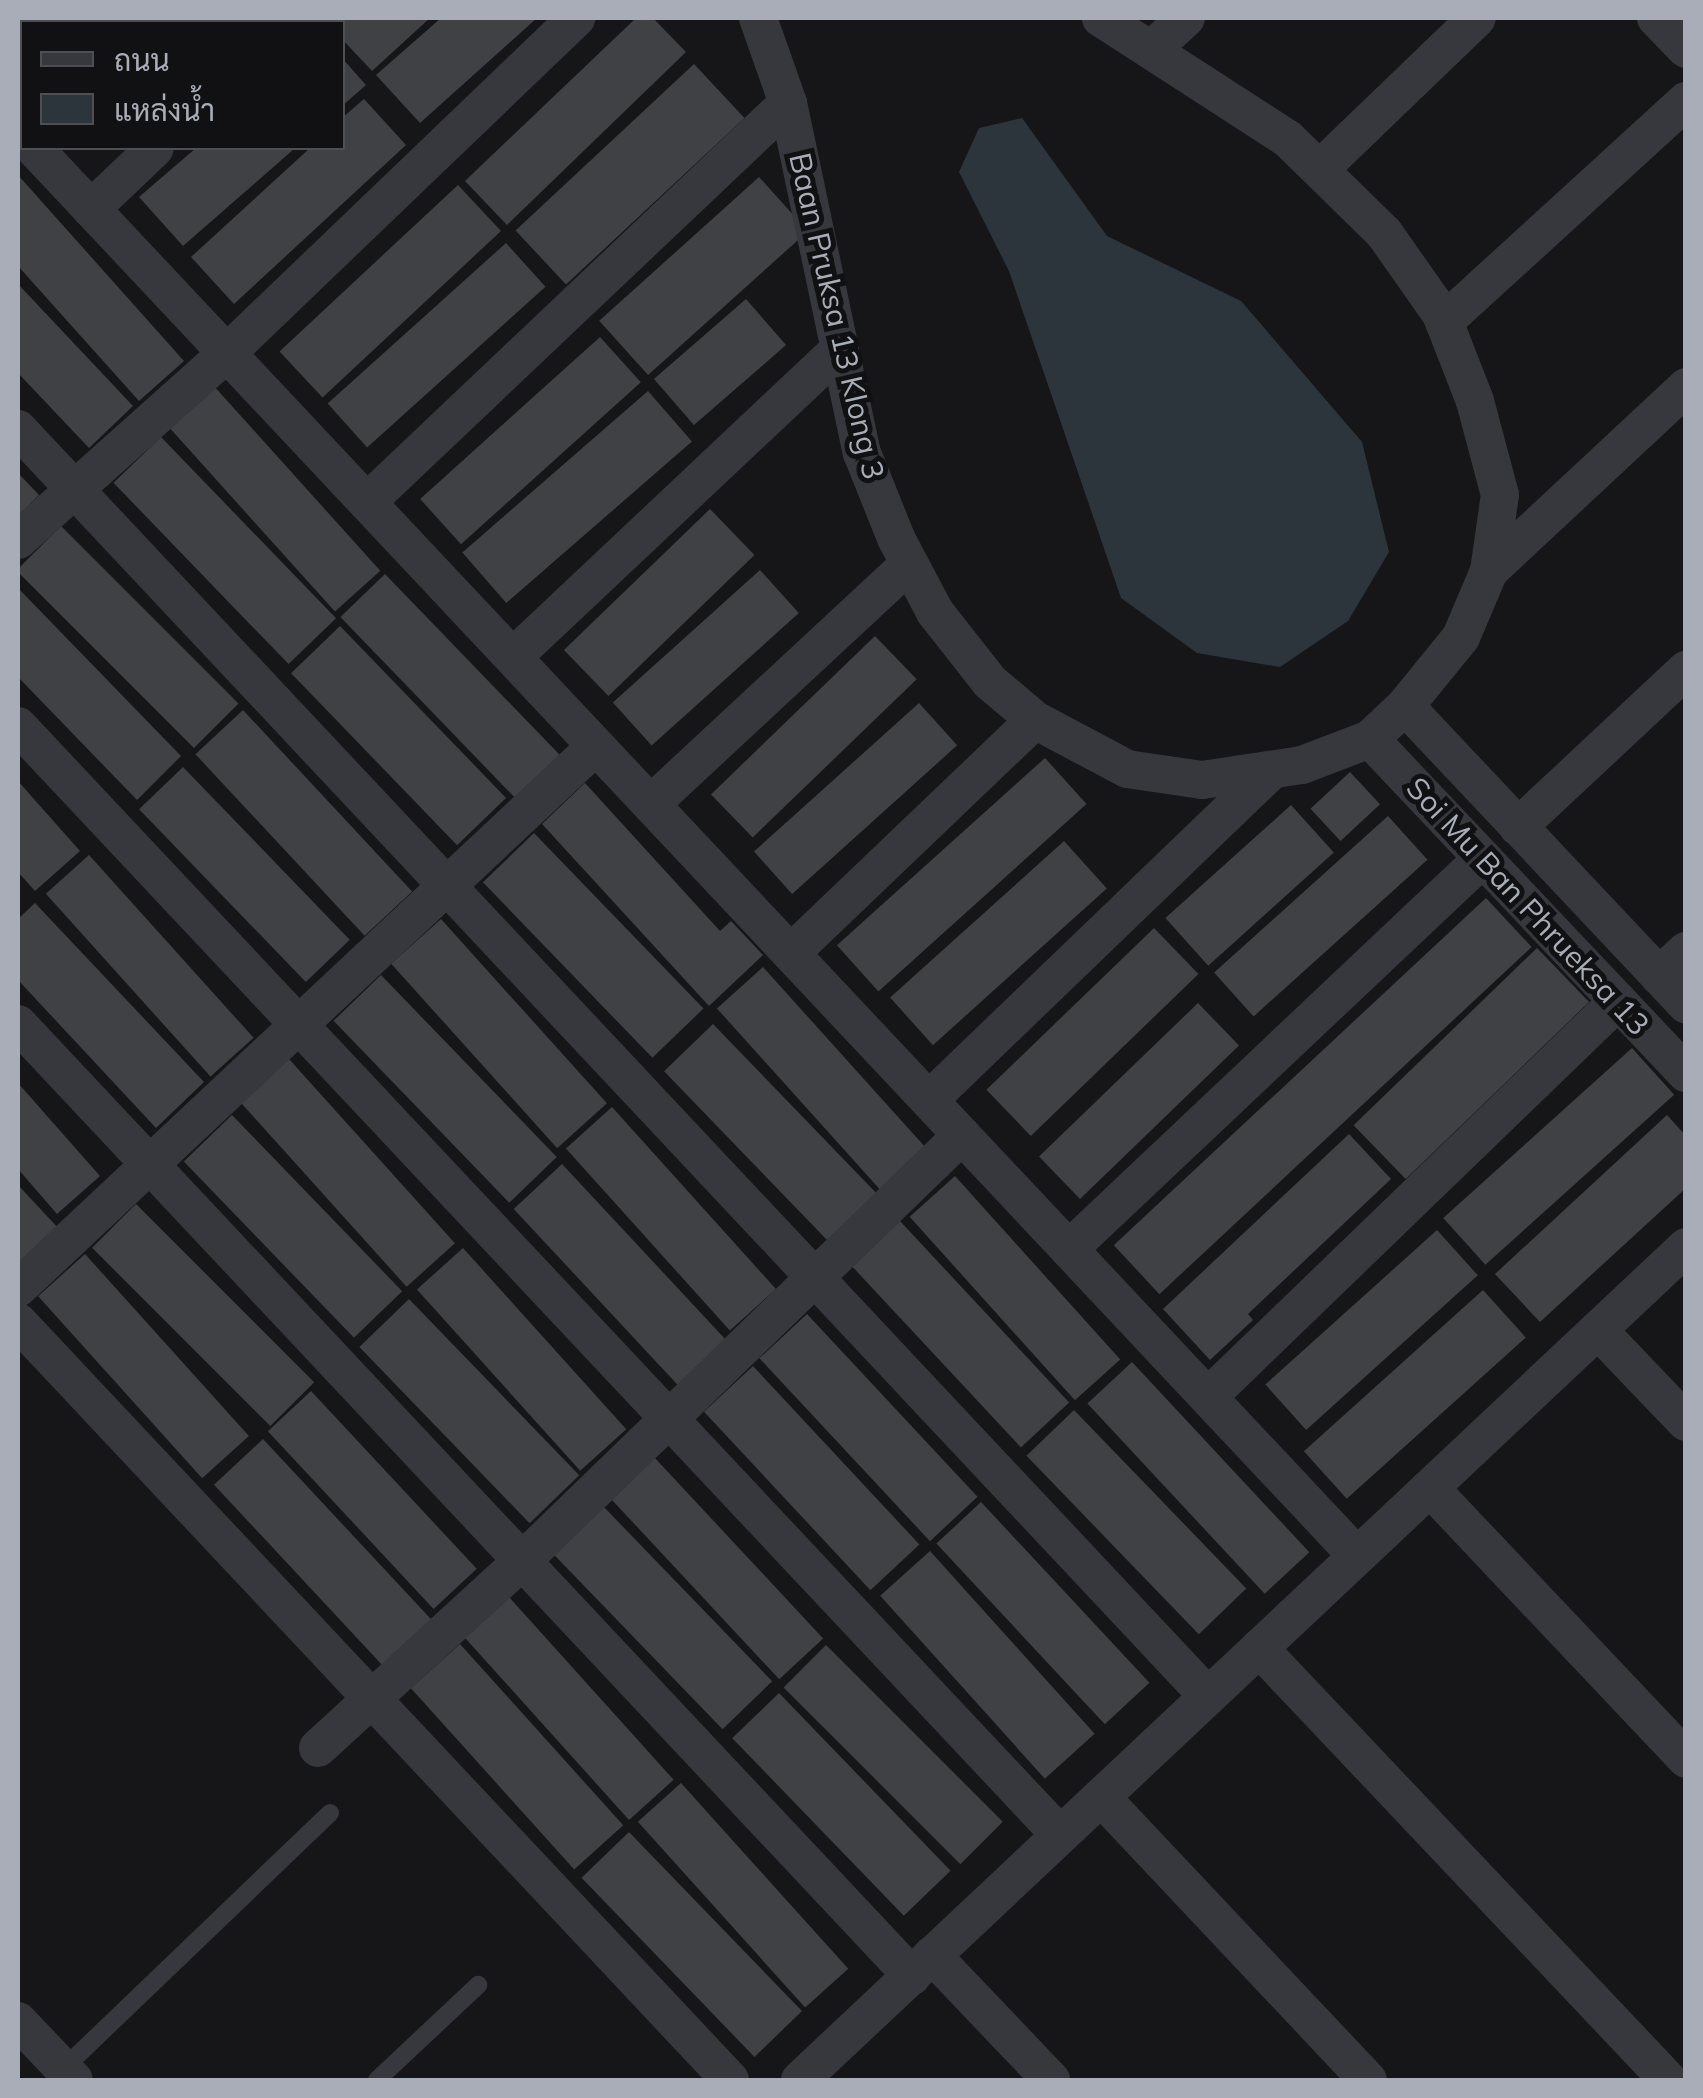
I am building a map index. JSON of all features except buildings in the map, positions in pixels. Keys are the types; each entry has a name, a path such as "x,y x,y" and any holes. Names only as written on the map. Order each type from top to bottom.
{"street":[{"path":"18,540 72,487 226,353 576,18"},
{"name":"Baan Pruksa 13 Klong 3","path":"758,18 788,103 862,454 934,612 990,682 1035,720 1127,769 1202,780 1302,765 1370,739 1404,706 1461,637 1490,570 1500,495 1475,401 1444,322 1384,233 1288,139 1101,18"},
{"path":"1152,49 1186,18"},
{"path":"1320,168 1476,18"},
{"path":"1656,18 1686,49"},
{"path":"1444,322 1686,100"},
{"path":"367,502 788,103"},
{"path":"36,150 1357,1556"},
{"path":"91,209 154,150"},
{"path":"513,657 840,349"},
{"path":"1490,570 1686,387"},
{"path":"18,428 1208,1696"},
{"path":"651,804 909,564"},
{"path":"1518,826 1686,670"},
{"name":"Soi Mu Ban Phrueksa 13","path":"1404,706 1518,826 1672,963 1686,1004"},
{"path":"790,952 1035,720"},
{"path":"18,726 1060,1835"},
{"name":"Soi Mu Ban Phrueksa 13","path":"1370,739 1686,1073"},
{"path":"18,1288 596,746"},
{"path":"929,1100 1272,770"},
{"path":"1069,1249 1484,858"},
{"path":"1208,1397 1618,1001"},
{"path":"18,1024 522,1561 922,1965 1051,2080"},
{"path":"318,1748 522,1561 962,1135"},
{"path":"800,2080 1686,1247"},
{"path":"18,1322 730,2080"},
{"path":"1598,1330 1686,1422"},
{"path":"1430,1488 1686,1760"},
{"path":"1260,1648 1668,2080"},
{"path":"1101,1797 1368,2080"},
{"path":"18,2022 68,2075"}],"lane":[{"path":"68,2075 330,1812"},
{"path":"377,2080 478,1986"},
{"path":"1668,2080 1686,2064"}],"water":[{"path":"1022,118 1107,236 1241,301 1362,442 1389,552 1348,621 1280,667 1197,653 1121,598 1009,271 959,172 979,128"}]}
